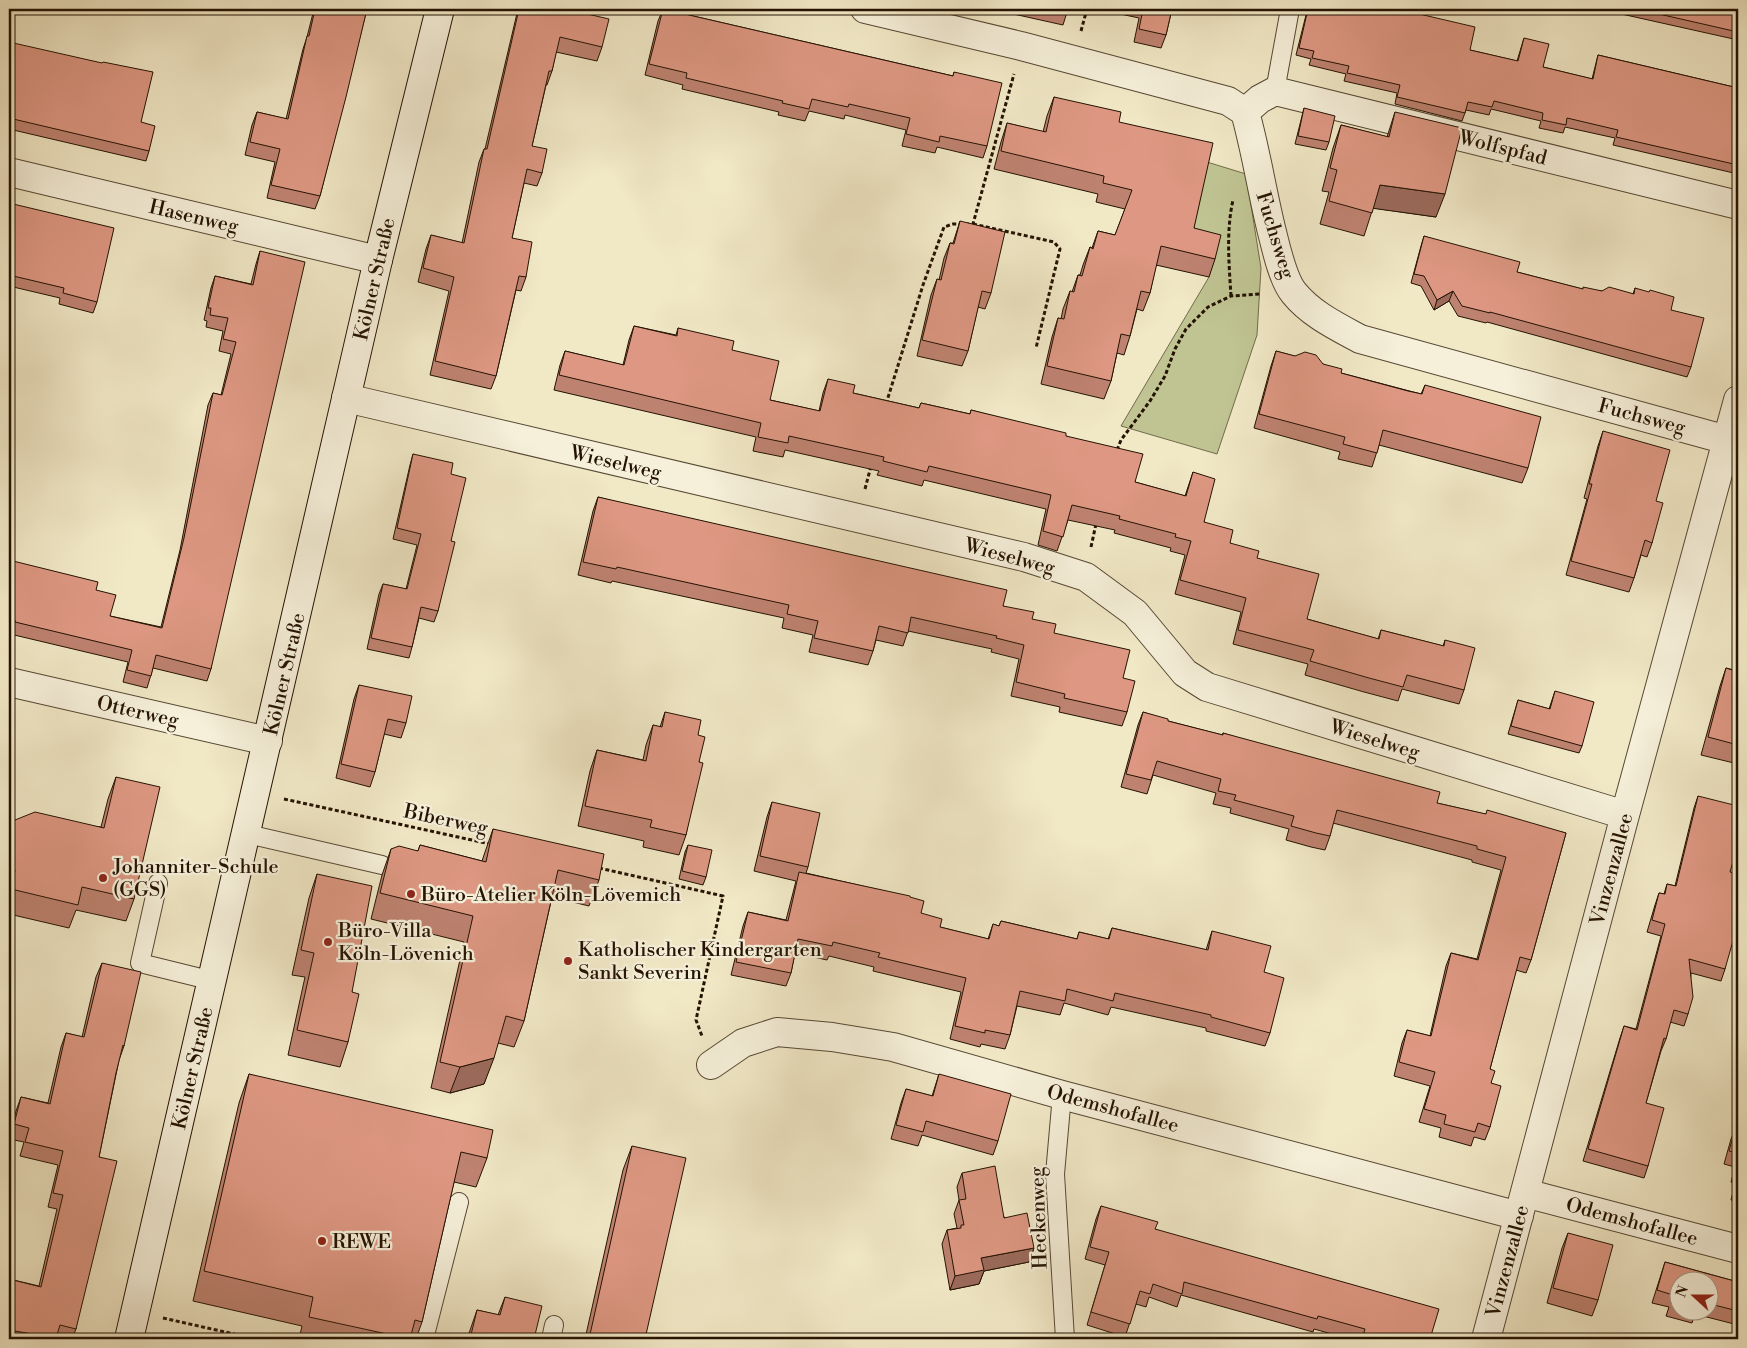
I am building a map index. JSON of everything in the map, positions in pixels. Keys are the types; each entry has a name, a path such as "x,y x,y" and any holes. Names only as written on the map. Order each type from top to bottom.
{"street":[{"name":"Kölner Straße","path":"129,1339 378,260 440,9"},
{"path":"865,9 1021,46 1228,101 1245,112 1260,99 1275,91"},
{"name":"Wolfspfad","path":"1275,91 1738,205"},
{"name":"Fuchsweg","path":"1245,112 1279,259 1293,292 1319,317 1360,339 1727,440"},
{"name":"Hasenweg","path":"9,172 378,260"},
{"name":"Wieselweg","path":"346,398 1024,557 1086,577 1135,613 1185,673 1206,688 1625,815"},
{"name":"Vinzenzallee","path":"1486,1339 1625,815 1738,400"},
{"name":"Otterweg","path":"9,682 268,741"},
{"name":"Odemshofallee","path":"711,1065 742,1043 778,1032 832,1037 893,1047 1062,1095 1522,1204 1738,1249"}],"lane":[{"path":"1275,91 1290,9"},
{"path":"247,834 382,865"},
{"path":"158,883 140,963 213,981"},
{"name":"Heckenweg","path":"1062,1095 1055,1174 1065,1339"},
{"path":"424,1339 458,1202"}],"path":[{"path":"973,224 1021,46"},
{"path":"1231,296 1228,259 1230,214 1234,191 1259,179"},
{"path":"886,406 923,285 944,227 953,224 973,224 1054,242 1060,249 1036,348"},
{"path":"1114,458 1121,440 1150,401 1165,376 1175,349 1186,329 1208,307 1231,296 1293,292"},
{"path":"858,519 872,462"},
{"path":"1086,577 1092,537 1097,521"},
{"name":"Biberweg","path":"256,792 498,846"},
{"path":"596,868 723,896 696,1020 711,1065"},
{"path":"136,1312 256,1339"},
{"path":"226,1339 228,1333"}],"green space":[{"path":"1207,162 1246,174 1261,268 1257,335 1217,454 1121,426 1209,277 1215,253 1192,225"}],"building":[{"path":"315,9 367,9 320,196 271,185 280,149 250,142 257,112 288,119"},
{"path":"519,9 566,9 609,19 602,47 560,37 552,71 549,71 532,146 547,149 542,173 527,169 512,238 532,242 526,277 519,276 496,376 435,361 454,277 423,268 431,235 464,243 484,149 487,149"},
{"path":"663,9 953,76 954,72 1002,83 987,146 940,136 939,142 906,134 910,118 849,104 848,107 812,99 809,109 686,78 687,73 649,64"},
{"path":"1053,9 1068,9 1068,12"},
{"path":"1143,9 1172,9 1166,35 1139,29"},
{"path":"1308,9 1398,9 1475,27 1470,50 1518,61 1524,38 1549,44 1543,67 1593,79 1598,55 1738,88 1738,165 1616,137 1618,130 1567,118 1566,125 1542,120 1543,113 1494,101 1492,107 1468,102 1465,113 1397,97 1400,85 1347,73 1349,66 1312,58 1314,51 1299,48"},
{"path":"1637,9 1738,9 1738,32"},
{"path":"9,42 102,63 153,72 141,122 155,126 149,151 9,118"},
{"path":"1054,97 1121,112 1119,122 1213,143 1194,228 1221,235 1215,259 1161,246 1150,293 1141,291 1130,336 1121,334 1111,381 1047,366 1058,318 1064,319 1070,291 1074,292 1078,275 1082,276 1090,247 1093,249 1098,231 1115,235 1132,190 1103,183 1104,176 1001,151 1007,123 1046,132"},
{"path":"1304,108 1335,116 1329,142 1298,136"},
{"path":"1395,112 1462,128 1445,194 1380,185 1372,213 1329,201 1337,170 1330,168 1341,125 1389,137"},
{"path":"9,203 114,228 97,302 63,293 64,288 9,275 11,252 9,252"},
{"path":"960,221 1005,232 991,293 982,291 968,351 922,340 937,279 941,280 950,243 954,244"},
{"path":"1424,236 1520,262 1517,272 1583,289 1583,287 1602,291 1609,287 1634,294 1635,288 1674,297 1671,310 1704,318 1691,367 1462,306 1453,291 1437,300 1424,276 1414,274"},
{"path":"260,251 305,262 211,669 156,655 151,676 127,670 132,650 9,619 9,560 98,582 96,590 116,595 110,616 162,628 184,538 213,393 222,395 236,342 223,339 228,318 210,315 211,308 208,308 215,276 253,285"},
{"path":"634,326 677,336 678,328 734,341 732,350 779,361 770,400 820,411 828,379 855,385 853,393 919,408 921,403 970,414 971,410 1066,433 1066,436 1143,454 1135,482 1186,496 1193,472 1215,479 1204,522 1233,530 1230,543 1259,551 1257,558 1319,574 1307,619 1379,639 1381,630 1444,646 1445,640 1475,648 1464,690 1407,675 1403,687 1369,678 1310,661 1314,650 1238,630 1246,598 1180,580 1191,541 1175,537 1176,534 1119,519 1120,516 1072,505 1063,537 1043,531 1051,495 929,466 927,472 883,461 884,457 789,436 788,443 758,437 761,423 559,375 565,351 624,365"},
{"path":"1276,351 1295,356 1305,352 1316,355 1323,364 1342,369 1341,373 1408,391 1422,394 1425,385 1541,417 1528,468 1383,430 1377,453 1343,444 1345,437 1259,414"},
{"path":"1603,431 1670,450 1656,501 1663,503 1652,543 1645,540 1634,578 1571,561 1592,484 1589,484"},
{"path":"413,454 453,463 451,474 466,478 451,541 455,542 438,611 421,607 412,647 371,638 383,584 407,589 421,534 397,528"},
{"path":"598,497 1007,590 1003,606 1034,612 1032,619 1056,624 1054,633 1130,650 1123,678 1135,681 1127,712 1064,698 1065,694 1016,682 1024,645 996,638 997,636 911,617 908,633 879,626 873,651 814,638 818,621 787,614 789,605 617,567 616,569 583,562"},
{"path":"1738,660 1738,745 1708,737 1726,668 1735,671"},
{"path":"359,685 412,696 406,723 388,719 375,772 341,764"},
{"path":"1555,691 1594,702 1582,746 1511,726 1518,700 1550,709"},
{"path":"665,712 701,720 698,735 705,737 699,762 703,763 686,835 650,827 652,820 585,806 597,750 646,761 653,725 662,727"},
{"path":"1143,712 1168,719 1168,721 1223,735 1223,733 1440,792 1437,803 1486,814 1487,810 1566,833 1531,960 1520,957 1490,1069 1495,1071 1491,1083 1501,1086 1490,1127 1478,1123 1475,1132 1444,1124 1446,1115 1424,1109 1435,1072 1399,1062 1407,1030 1431,1036 1451,953 1478,960 1506,857 1477,849 1477,846 1337,810 1330,836 1316,833 1291,826 1294,816 1234,800 1236,795 1218,791 1221,779 1157,761 1151,780 1126,774"},
{"path":"116,777 160,787 134,899 82,887 78,905 11,889 15,870 9,869 9,822 35,812 104,828"},
{"path":"1698,796 1738,806 1738,844 1730,872 1738,874 1738,923 1725,969 1689,959 1693,997 1688,1014 1674,1010 1666,1039 1664,1038 1646,1103 1664,1108 1648,1166 1588,1149 1624,1026 1637,1030 1665,924 1652,920 1659,893 1665,894 1667,884 1676,886"},
{"path":"772,802 820,813 808,867 760,856"},
{"path":"493,829 604,854 599,880 558,870 524,1021 506,1016 494,1058 460,1067 440,1062 473,916 380,893 391,849 399,846 418,851 420,845 486,862"},
{"path":"688,845 712,850 706,877 682,871"},
{"path":"799,872 910,896 924,901 921,913 942,919 940,927 989,939 993,924 999,926 1001,921 1077,939 1079,932 1109,939 1112,928 1208,950 1212,931 1271,946 1264,972 1284,978 1270,1033 1211,1017 1211,1015 1115,993 1113,1001 1067,989 1065,1001 1020,991 1010,1035 985,1030 985,1033 955,1026 966,978 878,957 880,953 833,942 832,946 798,939 791,973 736,962 748,912 788,921"},
{"path":"317,874 372,886 352,992 359,994 348,1042 297,1030 314,953 301,950"},
{"path":"102,963 141,972 116,1073 99,1157 117,1161 76,1329 60,1325 56,1338 9,1330 9,1279 41,1287 63,1195 53,1193 63,1151 25,1142 29,1128 14,1124 21,1097 50,1104 66,1033 84,1037"},
{"name":"REWE","path":"249,1074 493,1130 487,1158 461,1152 422,1322 415,1320 410,1339 309,1317 313,1297 204,1271"},
{"path":"939,1074 1011,1094 998,1141 926,1121 923,1132 896,1125 906,1089 933,1096"},
{"path":"1736,1126 1738,1126 1738,1153 1729,1151"},
{"path":"632,1146 686,1158 645,1339 589,1339"},
{"path":"995,1166 1004,1218 1027,1213 1034,1248 981,1258 984,1270 955,1276 947,1230 961,1228 961,1225 964,1225 959,1200 966,1199 962,1173"},
{"path":"1101,1206 1158,1222 1155,1229 1439,1309 1430,1339 1362,1339 1365,1329 1318,1316 1317,1319 1184,1282 1182,1294 1153,1284 1150,1294 1140,1291 1130,1324 1091,1312 1109,1252 1090,1247"},
{"path":"1568,1233 1613,1245 1598,1300 1553,1288"},
{"path":"1665,1262 1694,1270 1670,1270 1670,1294 1657,1290"},
{"path":"1720,1277 1738,1282 1738,1311 1720,1306"},
{"path":"505,1297 542,1306 534,1339 470,1339 477,1310 500,1315"}],"place":[{"name":"Johanniter-Schule (GGS)","path":"103,878"},
{"name":"Büro-Atelier Köln-Lövemich","path":"411,894"},
{"name":"Büro-Villa Köln-Lövenich","path":"328,942"},
{"name":"Katholischer Kindergarten Sankt Severin","path":"568,961"},
{"name":"REWE","path":"322,1241"}]}
